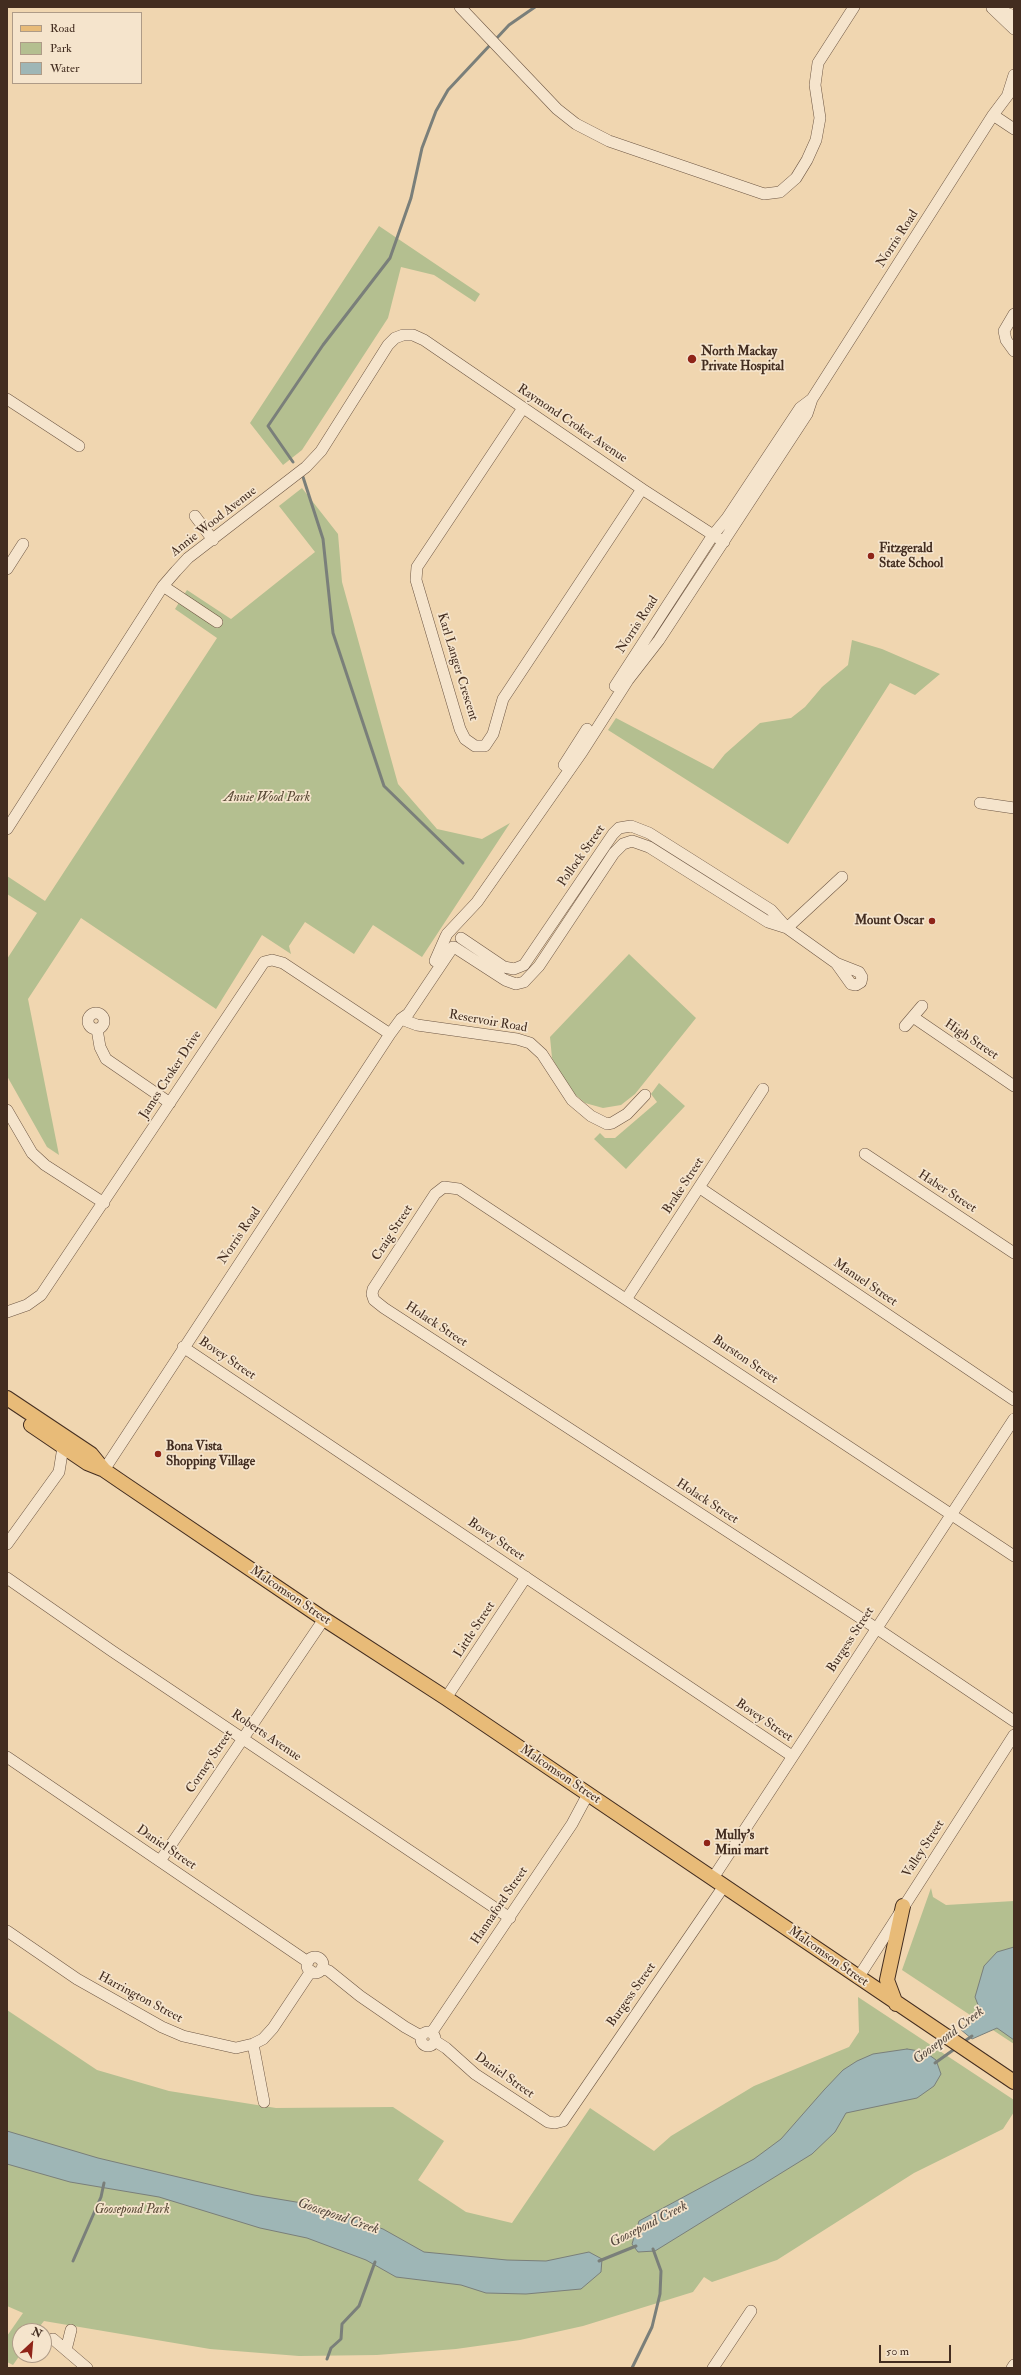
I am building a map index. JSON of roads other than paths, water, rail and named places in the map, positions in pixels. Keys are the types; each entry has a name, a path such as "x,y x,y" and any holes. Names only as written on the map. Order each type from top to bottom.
{"main road":[{"name":"Malcomson Street","path":"7,1398 91,1454 104,1470"},
{"name":"Malcomson Street","path":"7,1409 87,1463 104,1470 324,1619 446,1698 719,1882 896,2004 1014,2082"},
{"path":"896,2004 888,1980 903,1906"}],"street":[{"path":"460,7 500,47 557,109 576,124 609,141 764,194 780,192 796,178 807,160 816,140 820,118 815,85 818,63 854,7"},
{"path":"991,7 1014,16"},
{"path":"991,7 1014,29"},
{"name":"Norris Road","path":"661,627 724,542 807,414 812,399 993,115 1011,90 1014,75"},
{"path":"993,115 1014,129"},
{"path":"1014,314 1004,331 1006,340 1014,351"},
{"name":"Raymond Croker Avenue","path":"403,335 413,335 424,340 642,489 724,542"},
{"name":"Annie Wood Avenue","path":"7,829 163,586 188,558 306,467 321,451 388,345 395,338 403,335"},
{"path":"7,399 79,446"},
{"name":"Norris Road","path":"400,1019 408,1014 457,942 477,902 582,752 661,627 713,535 727,518 800,408 812,399"},
{"name":"Karl Langer Crescent","path":"523,408 417,567 416,580 460,729 465,739 475,746 485,746 489,740 503,699 642,489"},
{"path":"195,516 213,540"},
{"path":"7,569 23,544"},
{"path":"163,586 217,622"},
{"path":"980,803 1014,808"},
{"name":"Pollock Street","path":"529,978 546,956 571,917 593,874 604,846 619,828 631,826 641,829 671,847 773,912 787,928 836,963"},
{"path":"637,842 641,829"},
{"name":"Pollock Street","path":"522,967 536,949 561,911 593,874 625,843 637,842 665,857 771,923 787,928"},
{"path":"604,846 614,853"},
{"path":"665,857 671,847"},
{"path":"691,873 697,864"},
{"path":"787,928 842,877"},
{"path":"715,889 722,879"},
{"name":"Norris Road","path":"104,1470 183,1347 400,1019 402,1011 440,952 447,935 477,902"},
{"path":"561,911 571,917"},
{"path":"447,935 446,943 457,942 478,956 512,984 521,984 529,978 522,967 507,968 478,956"},
{"path":"536,949 546,956"},
{"name":"James Croker Drive","path":"7,1312 27,1305 41,1295 259,967 270,960 283,963 390,1034"},
{"path":"905,1026 922,1006"},
{"name":"High Street","path":"913,1017 1014,1086"},
{"name":"Reservoir Road","path":"400,1019 417,1025 517,1039 530,1043 542,1054 572,1100 591,1116 607,1124 612,1124 627,1114 645,1095"},
{"path":"97,1029 100,1047 106,1059 170,1103"},
{"name":"Brake Street","path":"627,1298 763,1089"},
{"path":"7,1110 32,1153 45,1165 104,1202"},
{"name":"Haber Street","path":"865,1154 1014,1253"},
{"name":"Craig Street","path":"384,1308 374,1300 372,1294 373,1288 435,1194 444,1187 460,1190"},
{"name":"Manuel Street","path":"700,1188 1014,1400"},
{"name":"Burston Street","path":"460,1190 627,1298 1014,1556"},
{"name":"Holack Street","path":"384,1308 876,1628 1014,1721"},
{"name":"Bovey Street","path":"183,1347 792,1756"},
{"name":"Burgess Street","path":"563,2121 719,1882 792,1756 1014,1419"},
{"path":"7,1544 59,1472 63,1447"},
{"name":"Little Street","path":"446,1698 526,1577"},
{"name":"Roberts Avenue","path":"7,1578 112,1651 243,1737 510,1918"},
{"name":"Corney Street","path":"160,1860 324,1619"},
{"name":"Valley Street","path":"858,1978 1014,1735"},
{"name":"Daniel Street","path":"7,1757 160,1860 316,1973 322,1968 329,1970 360,1996 405,2027 421,2036 421,2042 424,2045 432,2045 434,2037 475,2074 548,2122 555,2123 563,2121"},
{"name":"Hannaford Street","path":"434,2037 572,1824 588,1794"},
{"name":"Harrington Street","path":"7,1931 77,1979 162,2027 183,2036 212,2044 236,2048 253,2044 263,2039 273,2028 309,1967"},
{"path":"253,2044 264,2102"},
{"path":"713,2368 751,2311"},
{"path":"66,2350 71,2330"},
{"path":"53,2339 87,2368"}],"water":[{"path":"1014,1947 1014,2040 997,2028 972,2039 960,2029 980,2010 975,1997 984,1966 997,1952"},
{"path":"907,2049 925,2052 936,2060 941,2074 934,2086 917,2098 846,2113 835,2132 812,2154 655,2251 638,2252 632,2244 639,2221 754,2159 781,2139 843,2070 857,2061 873,2054"},
{"path":"7,2131 98,2158 254,2195 314,2205 383,2229 424,2252 507,2260 546,2261 589,2252 602,2259 601,2272 581,2289 526,2294 486,2293 461,2285 396,2277 366,2260 307,2238 260,2228 159,2197 70,2182 7,2164"}],"waterway":[{"path":"495,40 509,25 535,7"},
{"path":"293,462 268,426 323,345 390,258 411,198 422,148 436,111 448,90 491,44"},
{"path":"303,477 323,539 333,633 384,786 463,863"},
{"name":"Goosepond Creek","path":"962,2043 972,2036"},
{"name":"Goosepond Creek","path":"935,2063 956,2048"},
{"path":"73,2261 101,2197 104,2183"},
{"name":"Goosepond Creek","path":"599,2261 636,2246"},
{"path":"632,2368 652,2327 660,2294 661,2271 653,2249"},
{"path":"327,2359 331,2348 341,2339 342,2324 359,2306 375,2262"}],"place":[{"name":"North Mackay Private Hospital","path":"692,359"},
{"name":"Fitzgerald State School","path":"871,556"},
{"name":"Mount Oscar","path":"932,921"},
{"name":"Bona Vista Shopping Village","path":"158,1454"},
{"name":"Mully's Mini mart","path":"707,1843"}],"park label":[{"name":"Annie Wood Park","path":"267,798"},
{"name":"Goosepond Park","path":"132,2210"}]}
